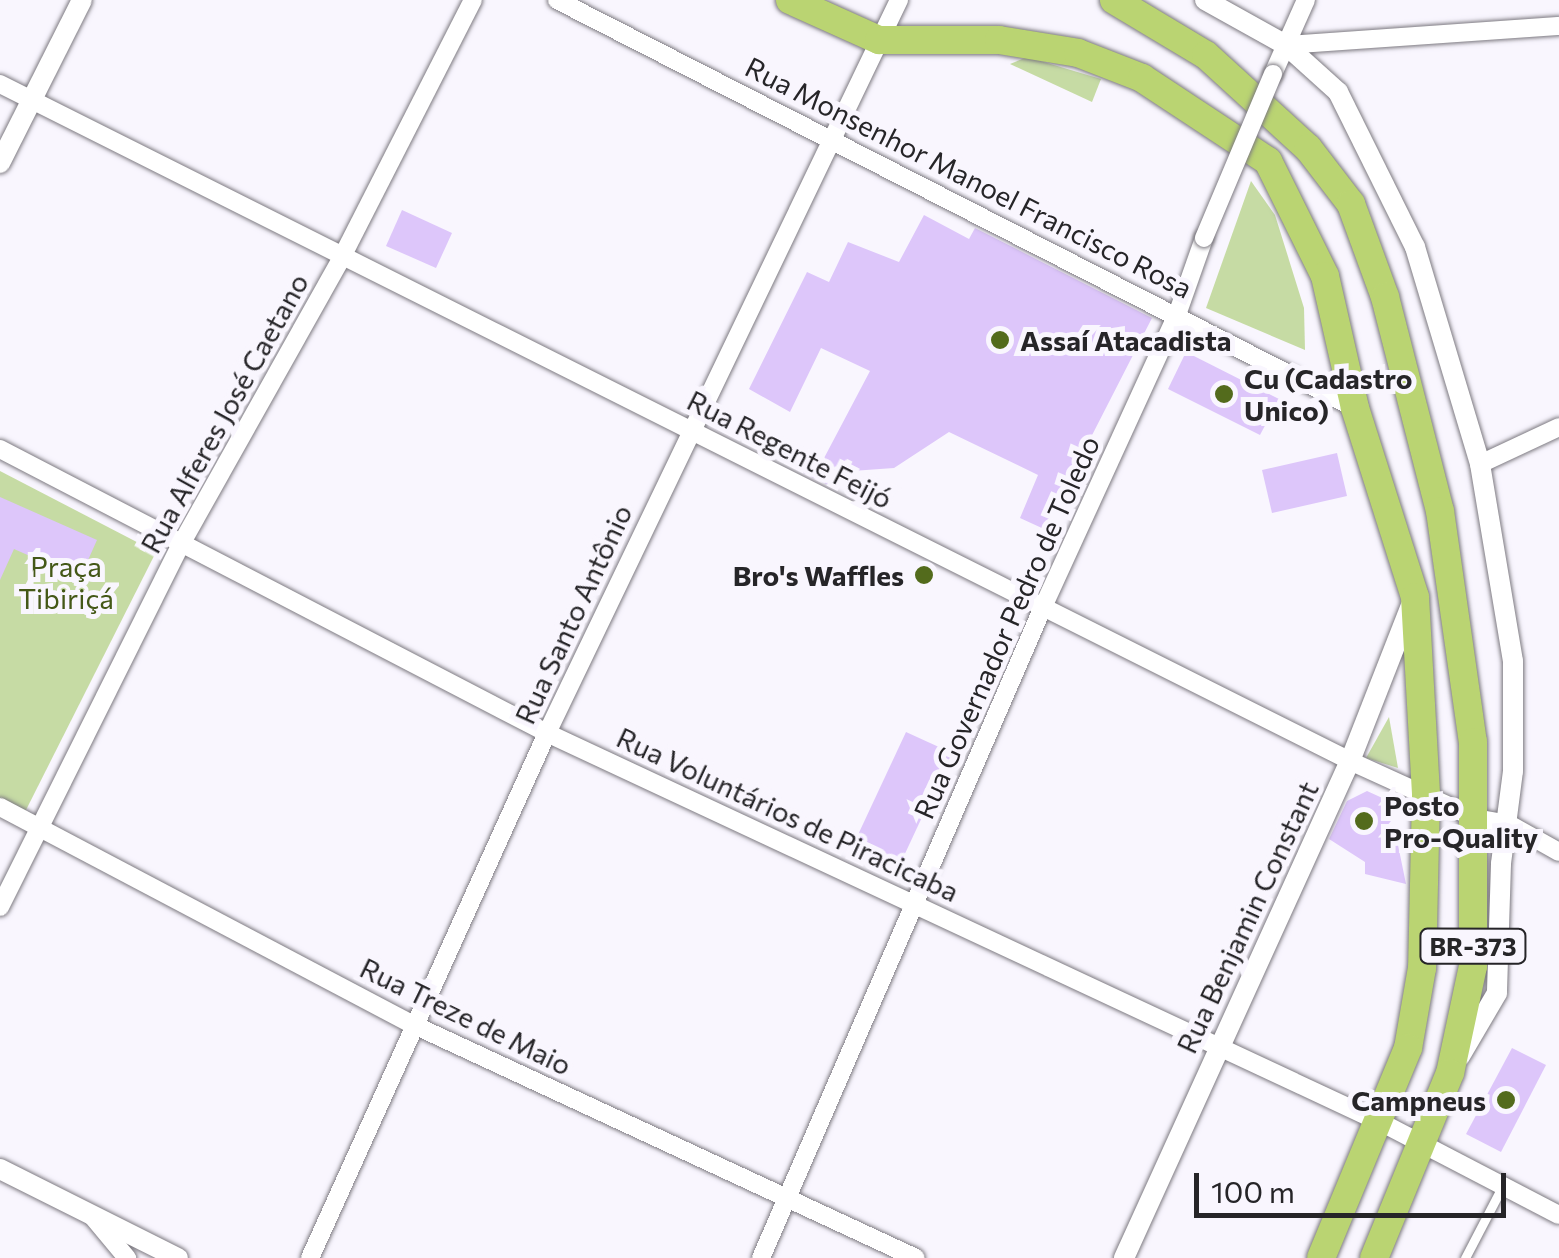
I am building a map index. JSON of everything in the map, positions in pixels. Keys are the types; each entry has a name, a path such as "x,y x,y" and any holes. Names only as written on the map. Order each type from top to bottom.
{"main road":[{"name":"BR-373","path":"790,0 879,40 998,40 1078,53 1142,78 1268,161 1325,276 1342,325 1355,408 1415,597 1426,796 1422,968 1408,1048 1382,1122 1321,1258"},
{"name":"BR-373","path":"1114,0 1206,54 1308,148 1352,204 1385,297 1440,512 1468,672 1475,818 1473,966 1450,1072 1374,1258"}],"street":[{"path":"0,163 82,0"},
{"name":"Rua Alferes José Caetano","path":"0,908 37,825 180,546 342,255 473,0"},
{"name":"Rua Monsenhor Manoel Francisco Rosa","path":"557,0 1178,312 1355,408"},
{"name":"Rua Santo Antônio","path":"310,1258 548,732 899,0"},
{"path":"1206,0 1286,45 1338,92 1370,147 1415,247 1480,464 1514,662 1509,824 1497,993 1450,1072"},
{"name":"Rua Governador Pedro de Toledo","path":"761,1258 1043,607 1178,312 1204,238 1306,0"},
{"path":"1286,45 1559,26"},
{"name":"Rua Regente Feijó","path":"0,84 1350,761 1475,818 1509,824 1559,852"},
{"path":"1480,464 1559,428"},
{"name":"Rua Voluntários de Piracicaba","path":"0,449 180,546 548,732 1382,1122 1559,1215"},
{"name":"Rua Benjamin Constant","path":"1124,1258 1216,1046 1350,761 1415,597"},
{"name":"Rua Treze de Maio","path":"0,808 414,1025 916,1258"},
{"path":"0,1168 178,1258"},
{"path":"89,1211 126,1258"}],"lane":[{"path":"1465,1258 1502,1187"}],"green space":[{"path":"1027,57 1101,79 1092,102 1010,64"},
{"path":"1251,181 1275,215 1304,308 1305,350 1206,308"},
{"name":"Praça Tibiriçá","path":"0,471 156,552 25,812 0,799"},
{"path":"1389,717 1398,768 1366,758"}],"building":[{"path":"402,210 452,233 436,268 386,246"},
{"name":"Assaí Atacadista","path":"924,215 969,239 975,228 1152,318 1044,529 1020,518 1038,475 949,432 894,468 838,472 832,487 795,469 801,455 823,460 870,371 821,348 790,412 749,389 807,272 829,282 848,242 899,262"},
{"name":"Cu (Cadastro Unico)","path":"1186,352 1279,399 1260,435 1168,389"},
{"path":"1337,453 1347,496 1272,513 1262,470"},
{"path":"0,497 97,540 80,578 14,549 0,580"},
{"path":"906,732 952,753 895,875 849,854"},
{"name":"Posto Pro-Quality","path":"1367,791 1389,801 1406,884 1365,874 1365,862 1329,839 1347,801"},
{"name":"Campneus","path":"1512,1048 1546,1065 1501,1152 1466,1134"}],"place":[{"name":"Assaí Atacadista","path":"1000,340"},
{"name":"Cu (Cadastro Unico)","path":"1224,394"},
{"name":"Bro's Waffles","path":"924,575"},
{"name":"Posto Pro-Quality","path":"1364,821"},
{"name":"Campneus","path":"1506,1100"}]}
